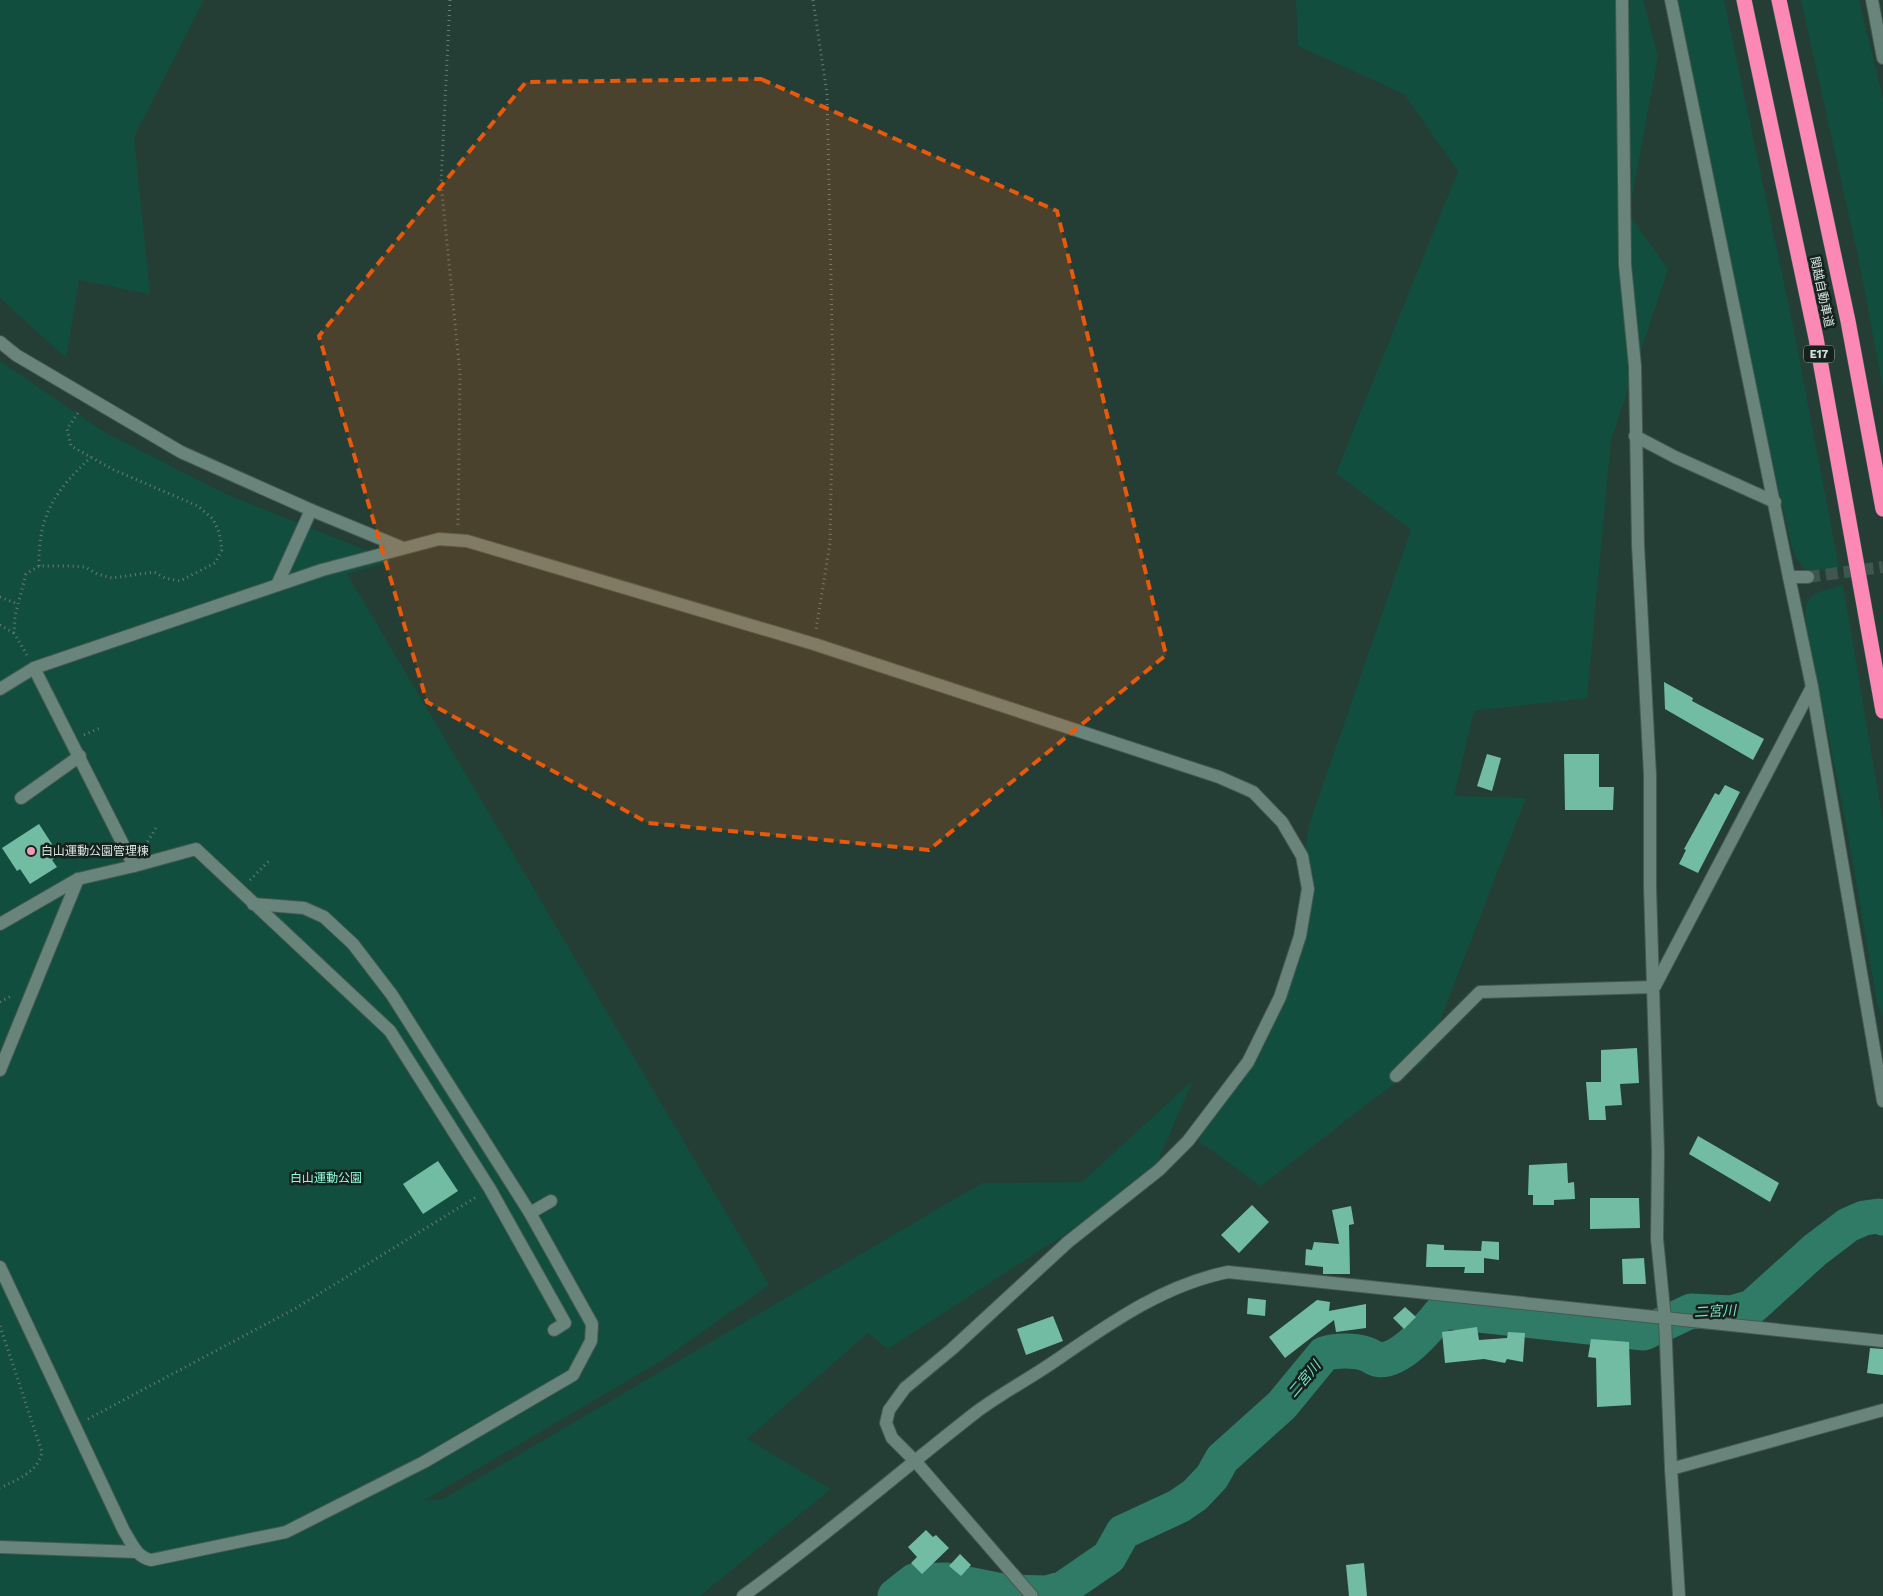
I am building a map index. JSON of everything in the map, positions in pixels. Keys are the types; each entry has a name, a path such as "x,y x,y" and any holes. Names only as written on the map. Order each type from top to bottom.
{"highway":[{"name":"関越自動車道","path":"1744,0 1816,338 1883,711"},
{"name":"関越自動車道","path":"1779,0 1848,321 1883,509"}],"street":[{"path":"1622,0 1625,264 1635,366 1634,436 1650,775 1650,887 1658,1152 1657,1239 1665,1319 1671,1469 1679,1596"},
{"path":"1671,0 1812,687 1878,1042 1883,1101"},
{"path":"1872,0 1883,58"},
{"path":"0,342 16,355 181,452 311,510 403,548"},
{"path":"1634,436 1675,457 1775,502"},
{"path":"277,585 311,510"},
{"path":"0,689 34,668 322,570 439,539 457,540 467,541 560,567 614,586 814,644 1086,732 1219,777 1254,792 1282,822 1302,856 1308,889 1300,936 1280,997 1248,1062 1188,1141 1159,1170 1068,1242 952,1348 904,1388 895,1399 886,1423 892,1438 916,1462 1032,1596"},
{"path":"1789,577 1808,577"},
{"path":"34,668 134,866"},
{"path":"1654,987 1812,687"},
{"path":"21,798 80,756"},
{"path":"0,924 78,879 196,850 390,1031 490,1189 565,1323 554,1330"},
{"path":"0,1070 78,879"},
{"path":"0,1267 124,1531 137,1552 143,1558 151,1560 286,1532 424,1462 573,1376 591,1341 592,1324 530,1213 392,995 353,944 324,917 304,908 252,904"},
{"path":"1396,1076 1480,992 1654,987"},
{"path":"530,1213 551,1201"},
{"path":"743,1596 810,1547 977,1412 1137,1308 1167,1290 1202,1277 1228,1272 1883,1341"},
{"path":"1671,1469 1883,1410"},
{"path":"0,1547 137,1552"}],"path":[{"path":"450,0 441,183 460,373 457,540"},
{"path":"813,0 827,94 833,374 830,543 814,644"},
{"path":"14,633 18,604 26,574 39,566 85,567 97,574 112,578 154,572 165,578 180,580 215,563 222,550 219,532 213,519 198,506 114,470 71,446 67,429 74,418"},
{"path":"39,566 39,544 48,512 64,482 91,457"},
{"path":"0,597 18,604"},
{"path":"0,625 14,633 34,668"},
{"path":"238,890 270,860"},
{"path":"75,1426 296,1308 490,1189"},
{"path":"0,1326 42,1452 39,1463 29,1473 0,1488"}],"highlighted area":[{"path":"761,79 1057,211 1166,655 929,850 648,823 427,702 319,336 526,82"}],"green space":[{"path":"0,0 204,0 134,137 150,294 79,280 66,358 0,298"},
{"path":"1296,0 1643,0 1658,56 1629,214 1668,269 1611,440 1587,698 1474,711 1454,796 1526,798 1425,1060 1261,1186 1198,1141 1287,984 1309,825 1411,530 1336,473 1458,171 1404,94 1298,46"},
{"path":"1674,0 1724,0 1792,321 1839,567 1808,570 1799,562 1791,544 1734,292"},
{"path":"1801,0 1859,0 1883,99 1883,389 1859,261"},
{"name":"白山運動公園","path":"0,361 104,432 226,494 393,561 347,574 769,1285 661,1361 423,1501 443,1499 982,1183 1082,1182 1193,1080 1150,1179 888,1349 868,1333 747,1439 831,1489 700,1596 0,1596"},
{"path":"1843,585 1883,822 1883,1017 1877,1003 1847,829 1805,619 1807,603 1815,594"}],"building":[{"path":"1664,682 1693,698 1692,701 1764,739 1753,760 1665,709"},
{"path":"1487,754 1501,758 1492,791 1477,786"},
{"path":"1564,754 1599,754 1599,787 1614,787 1613,810 1565,810"},
{"path":"1725,785 1740,792 1698,873 1679,864 1686,850 1684,849 1715,793 1719,795"},
{"name":"白山運動公園管理棟","path":"39,824 59,855 52,860 57,867 30,884 20,869 17,871 2,848"},
{"path":"1637,1048 1639,1083 1620,1084 1622,1105 1605,1106 1606,1120 1589,1120 1586,1082 1601,1082 1601,1050"},
{"path":"1698,1136 1779,1183 1770,1202 1689,1154"},
{"path":"438,1161 458,1191 423,1214 403,1184"},
{"path":"1567,1163 1568,1183 1574,1182 1575,1199 1554,1200 1554,1205 1533,1205 1533,1195 1528,1195 1529,1165"},
{"path":"1590,1198 1639,1198 1640,1228 1590,1229"},
{"path":"1252,1205 1269,1222 1239,1253 1221,1235"},
{"path":"1351,1206 1354,1224 1349,1225 1350,1274 1323,1274 1323,1267 1305,1265 1306,1249 1312,1250 1314,1242 1339,1244 1332,1210"},
{"path":"1482,1241 1499,1242 1499,1260 1484,1258 1484,1273 1464,1273 1465,1267 1426,1267 1427,1244 1444,1245 1444,1250 1481,1251"},
{"path":"1644,1258 1646,1284 1623,1284 1622,1259"},
{"path":"1248,1298 1266,1300 1265,1316 1247,1314"},
{"path":"1317,1300 1330,1302 1329,1311 1366,1304 1366,1328 1336,1332 1334,1320 1285,1358 1269,1337"},
{"path":"1405,1307 1416,1317 1404,1329 1393,1318"},
{"path":"1053,1316 1063,1341 1026,1355 1017,1329"},
{"path":"1477,1327 1479,1340 1507,1338 1508,1332 1525,1333 1523,1362 1507,1359 1505,1363 1484,1359 1445,1363 1442,1332"},
{"path":"1591,1339 1629,1342 1631,1405 1597,1407 1596,1358 1588,1357"},
{"path":"1870,1348 1883,1349 1883,1375 1867,1373"},
{"path":"926,1530 933,1537 936,1535 949,1548 922,1574 911,1563 917,1557 908,1547"},
{"path":"960,1554 971,1565 961,1576 949,1566"},
{"path":"1364,1563 1367,1596 1349,1596 1346,1565"}],"waterway":[{"name":"二宮川","path":"895,1596 914,1581 947,1580 1007,1592 1047,1593 1064,1588 1109,1557 1123,1532 1179,1506 1195,1495 1212,1477 1222,1459 1282,1405 1324,1354 1345,1351 1367,1354 1376,1359 1394,1356 1413,1343 1442,1311 1644,1333 1691,1311 1731,1313 1752,1307 1815,1250 1848,1225 1864,1218 1879,1216 1883,1218"}],"tunnel":[{"path":"1808,577 1883,567"}],"place":[{"name":"白山運動公園管理棟","path":"31,851"}]}
